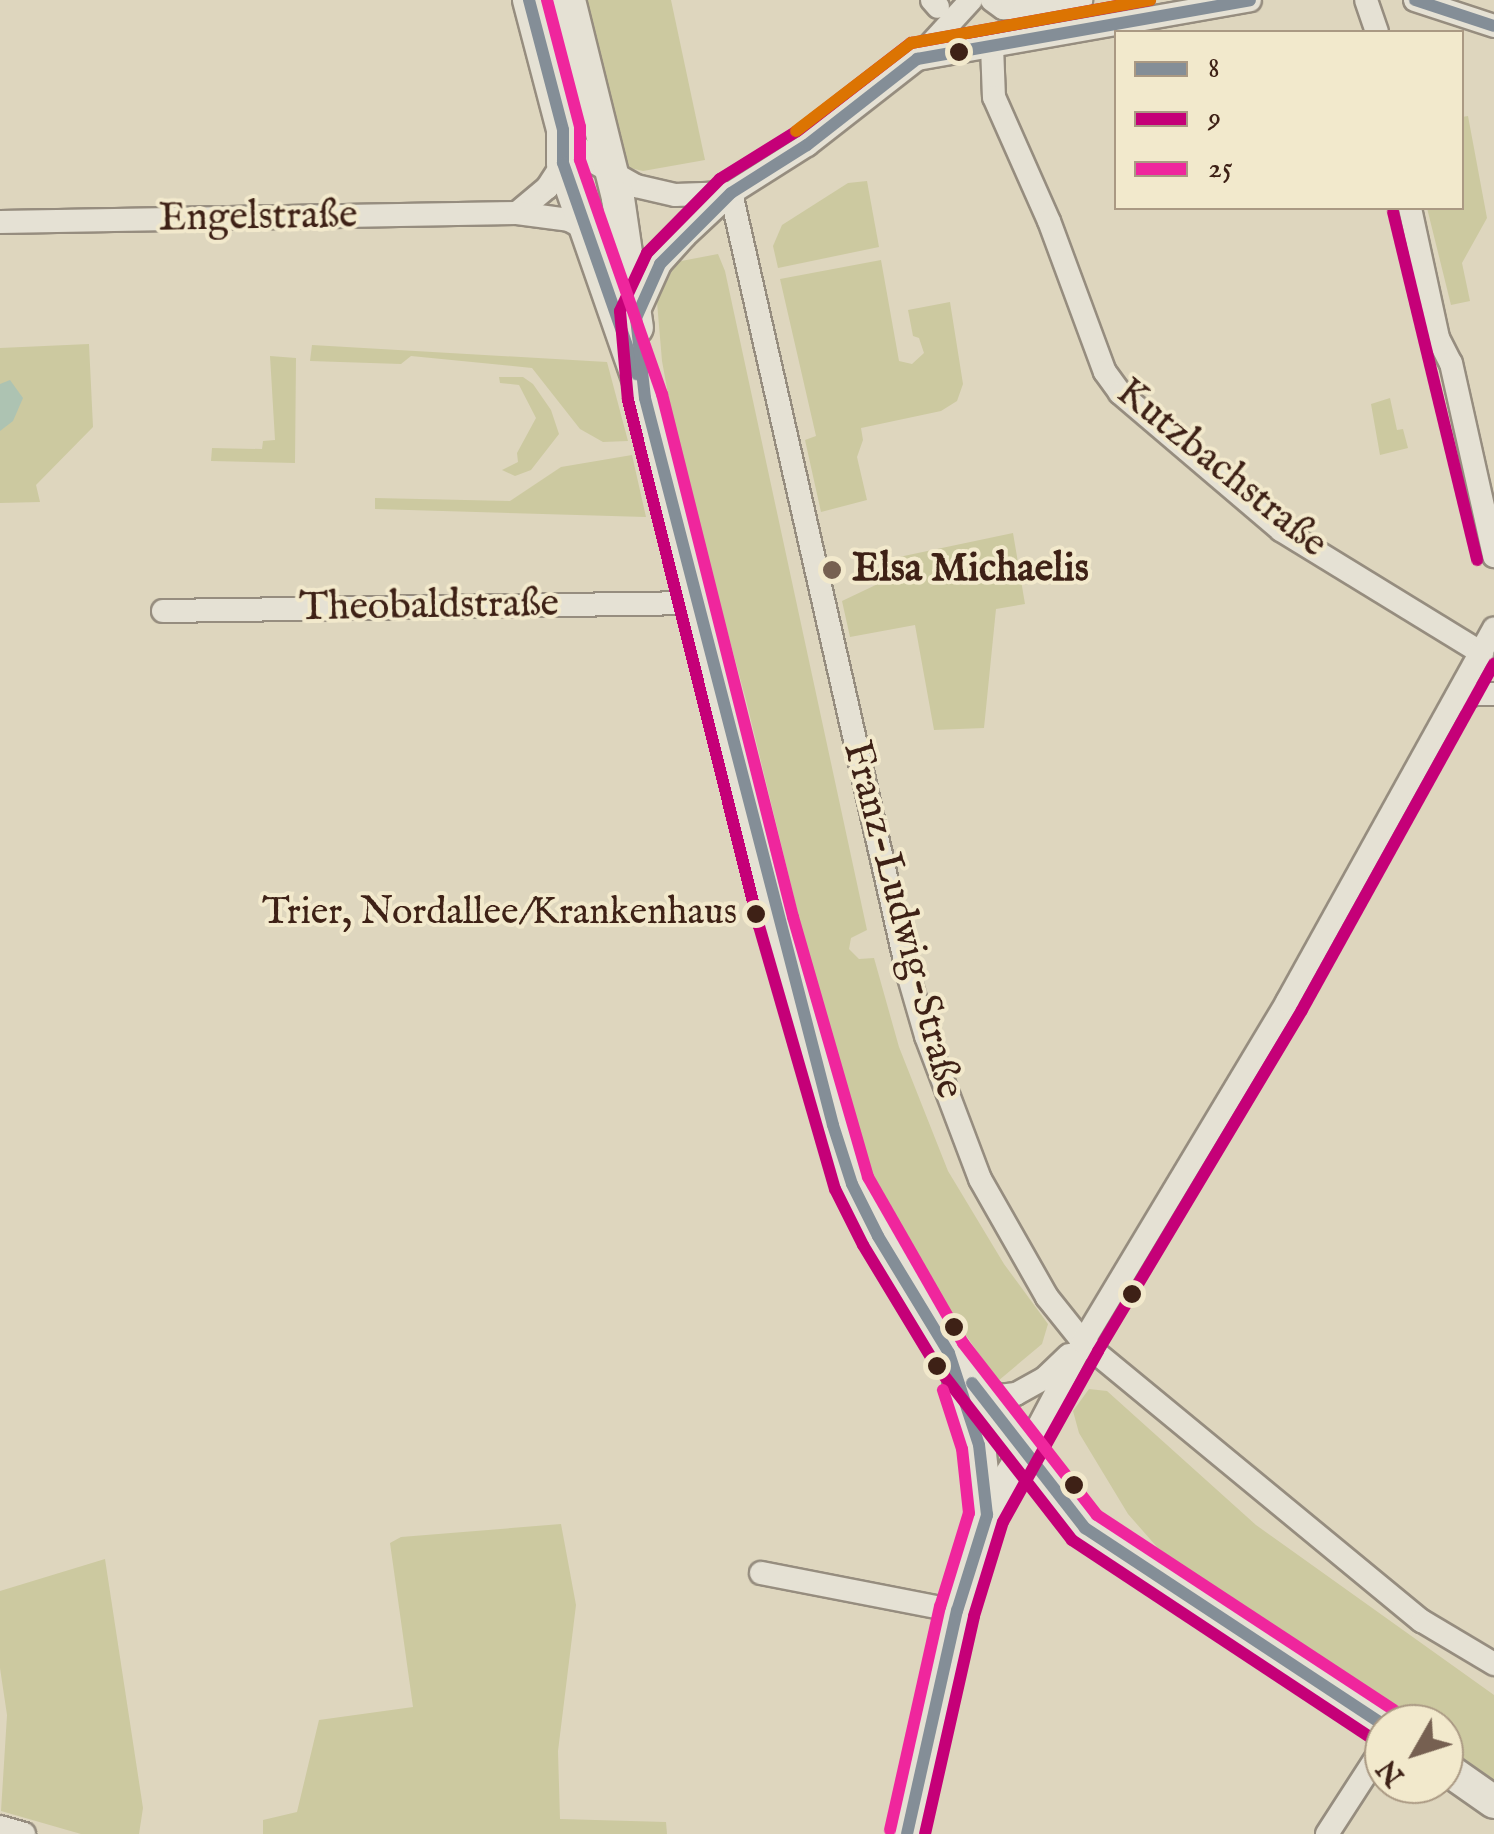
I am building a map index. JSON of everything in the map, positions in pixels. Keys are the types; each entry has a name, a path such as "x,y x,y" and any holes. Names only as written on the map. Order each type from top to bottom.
{"main road":[{"path":"529,0 563,130 563,163 645,398 776,921 852,1184 878,1236 949,1352 1024,1454 1085,1528"},
{"path":"569,0 613,176 645,398"},
{"path":"949,1352 979,1445 992,1505"},
{"path":"906,1834 958,1611 992,1505 1024,1454"},
{"path":"992,1505 1013,1491 1036,1496 1364,1712"},
{"path":"1464,1781 1494,1802"}],"street":[{"path":"636,318 660,264 732,193 791,156 917,60 971,0"},
{"path":"992,0 1003,8 1024,8 1081,0"},
{"path":"1148,0 1181,12"},
{"path":"917,60 1250,0"},
{"path":"1366,0 1376,30"},
{"path":"1414,0 1494,26"},
{"name":"Kutzbachstraße","path":"992,46 994,97 1046,212 1105,372 1120,393 1281,530 1482,653"},
{"path":"563,130 580,150 613,176 675,195 732,193"},
{"path":"517,214 554,180 563,163"},
{"name":"Franz-Ludwig-Straße","path":"732,193 870,814 926,1036 980,1179 1046,1296 1083,1342 1422,1622 1494,1664"},
{"path":"1410,210 1438,338 1454,378 1492,545"},
{"name":"Engelstraße","path":"0,222 517,214 569,220 586,229"},
{"name":"Theobaldstraße","path":"163,611 696,603"},
{"path":"1024,1454 1083,1342 1287,1002 1494,628"},
{"path":"1456,701 1474,694 1494,694"},
{"path":"971,1382 999,1396 1016,1394 1045,1378 1083,1342"},
{"path":"761,1572 958,1611"},
{"path":"1328,1834 1364,1777"},
{"path":"0,1828 24,1834"}],"shaded area":[{"path":"580,0 671,0 705,160 643,171 630,168 623,159"},
{"path":"1468,116 1487,218 1462,263 1470,301 1451,305 1427,210 1464,210 1464,117"},
{"path":"867,181 879,247 778,268 773,246 782,225 848,183"},
{"path":"718,254 725,271 867,930 851,938 849,949 859,959 874,958 899,1047 948,1171 1004,1264 1048,1324 1042,1344 998,1381 914,1261 875,1191 851,1131 746,700 679,454 662,361 657,302 676,262"},
{"path":"881,260 899,361 912,364 924,353 919,338 913,336 908,310 950,302 963,384 957,401 941,411 861,428 863,440 857,457 867,500 821,512 805,440 816,436 780,279"},
{"path":"89,344 93,427 36,485 40,502 0,503 0,348"},
{"path":"312,345 607,362 628,441 603,442 580,429 532,368 411,356 401,364 310,361"},
{"path":"270,356 296,358 295,463 211,461 212,448 262,449 263,441 275,440"},
{"path":"499,377 523,377 533,384 551,410 559,434 531,470 515,476 502,470 518,462 517,453 536,418 519,385 500,383"},
{"path":"10,380 23,398 13,421 0,431 0,384"},
{"path":"1390,398 1397,430 1403,429 1408,448 1380,455 1371,404"},
{"path":"632,455 646,517 375,509 375,498 510,501 561,467"},
{"path":"1013,533 1025,604 996,609 984,728 934,730 915,625 850,637 842,601 903,572 899,557"},
{"path":"1089,1389 1107,1391 1256,1525 1494,1695 1494,1781 1464,1760 1464,1704 1381,1704 1247,1616 1157,1547 1128,1514 1079,1433 1073,1411"},
{"path":"561,1524 576,1605 558,1751 560,1819 666,1822 667,1834 263,1834 263,1820 297,1812 319,1720 413,1707 390,1543 401,1537"},
{"path":"105,1559 143,1808 139,1834 81,1834 1,1811 7,1715 0,1668 0,1591"}],"transit line":[{"name":"8","path":"529,0 563,130 563,163 637,374"},
{"name":"25","path":"547,0 580,127 580,160 662,394 793,917 868,1177 963,1343 1097,1515 1385,1704"},
{"name":"9","path":"1150,0 911,43 797,131 720,179 647,253 620,311 628,400 759,926 835,1189 863,1245 935,1364 1072,1540 1364,1733"},
{"path":"796,131 911,43 1150,0"},
{"name":"8","path":"907,1834 957,1611 987,1515 979,1445 949,1353 878,1236 852,1184 833,1125 645,398 636,318 660,264 731,193 807,145 917,59 1250,0"},
{"name":"8","path":"1415,0 1494,26"},
{"name":"9","path":"1393,212 1477,560"},
{"name":"9","path":"925,1834 974,1616 1003,1522 1098,1351 1302,1010 1494,664"},
{"name":"8","path":"972,1383 1085,1528 1364,1712"},
{"name":"25","path":"890,1830 940,1607 969,1513 962,1449 943,1390"}],"place":[{"name":"Elsa Michaelis","path":"832,570"},
{"name":"Trier, Nordallee/Krankenhaus","path":"756,914"}]}
